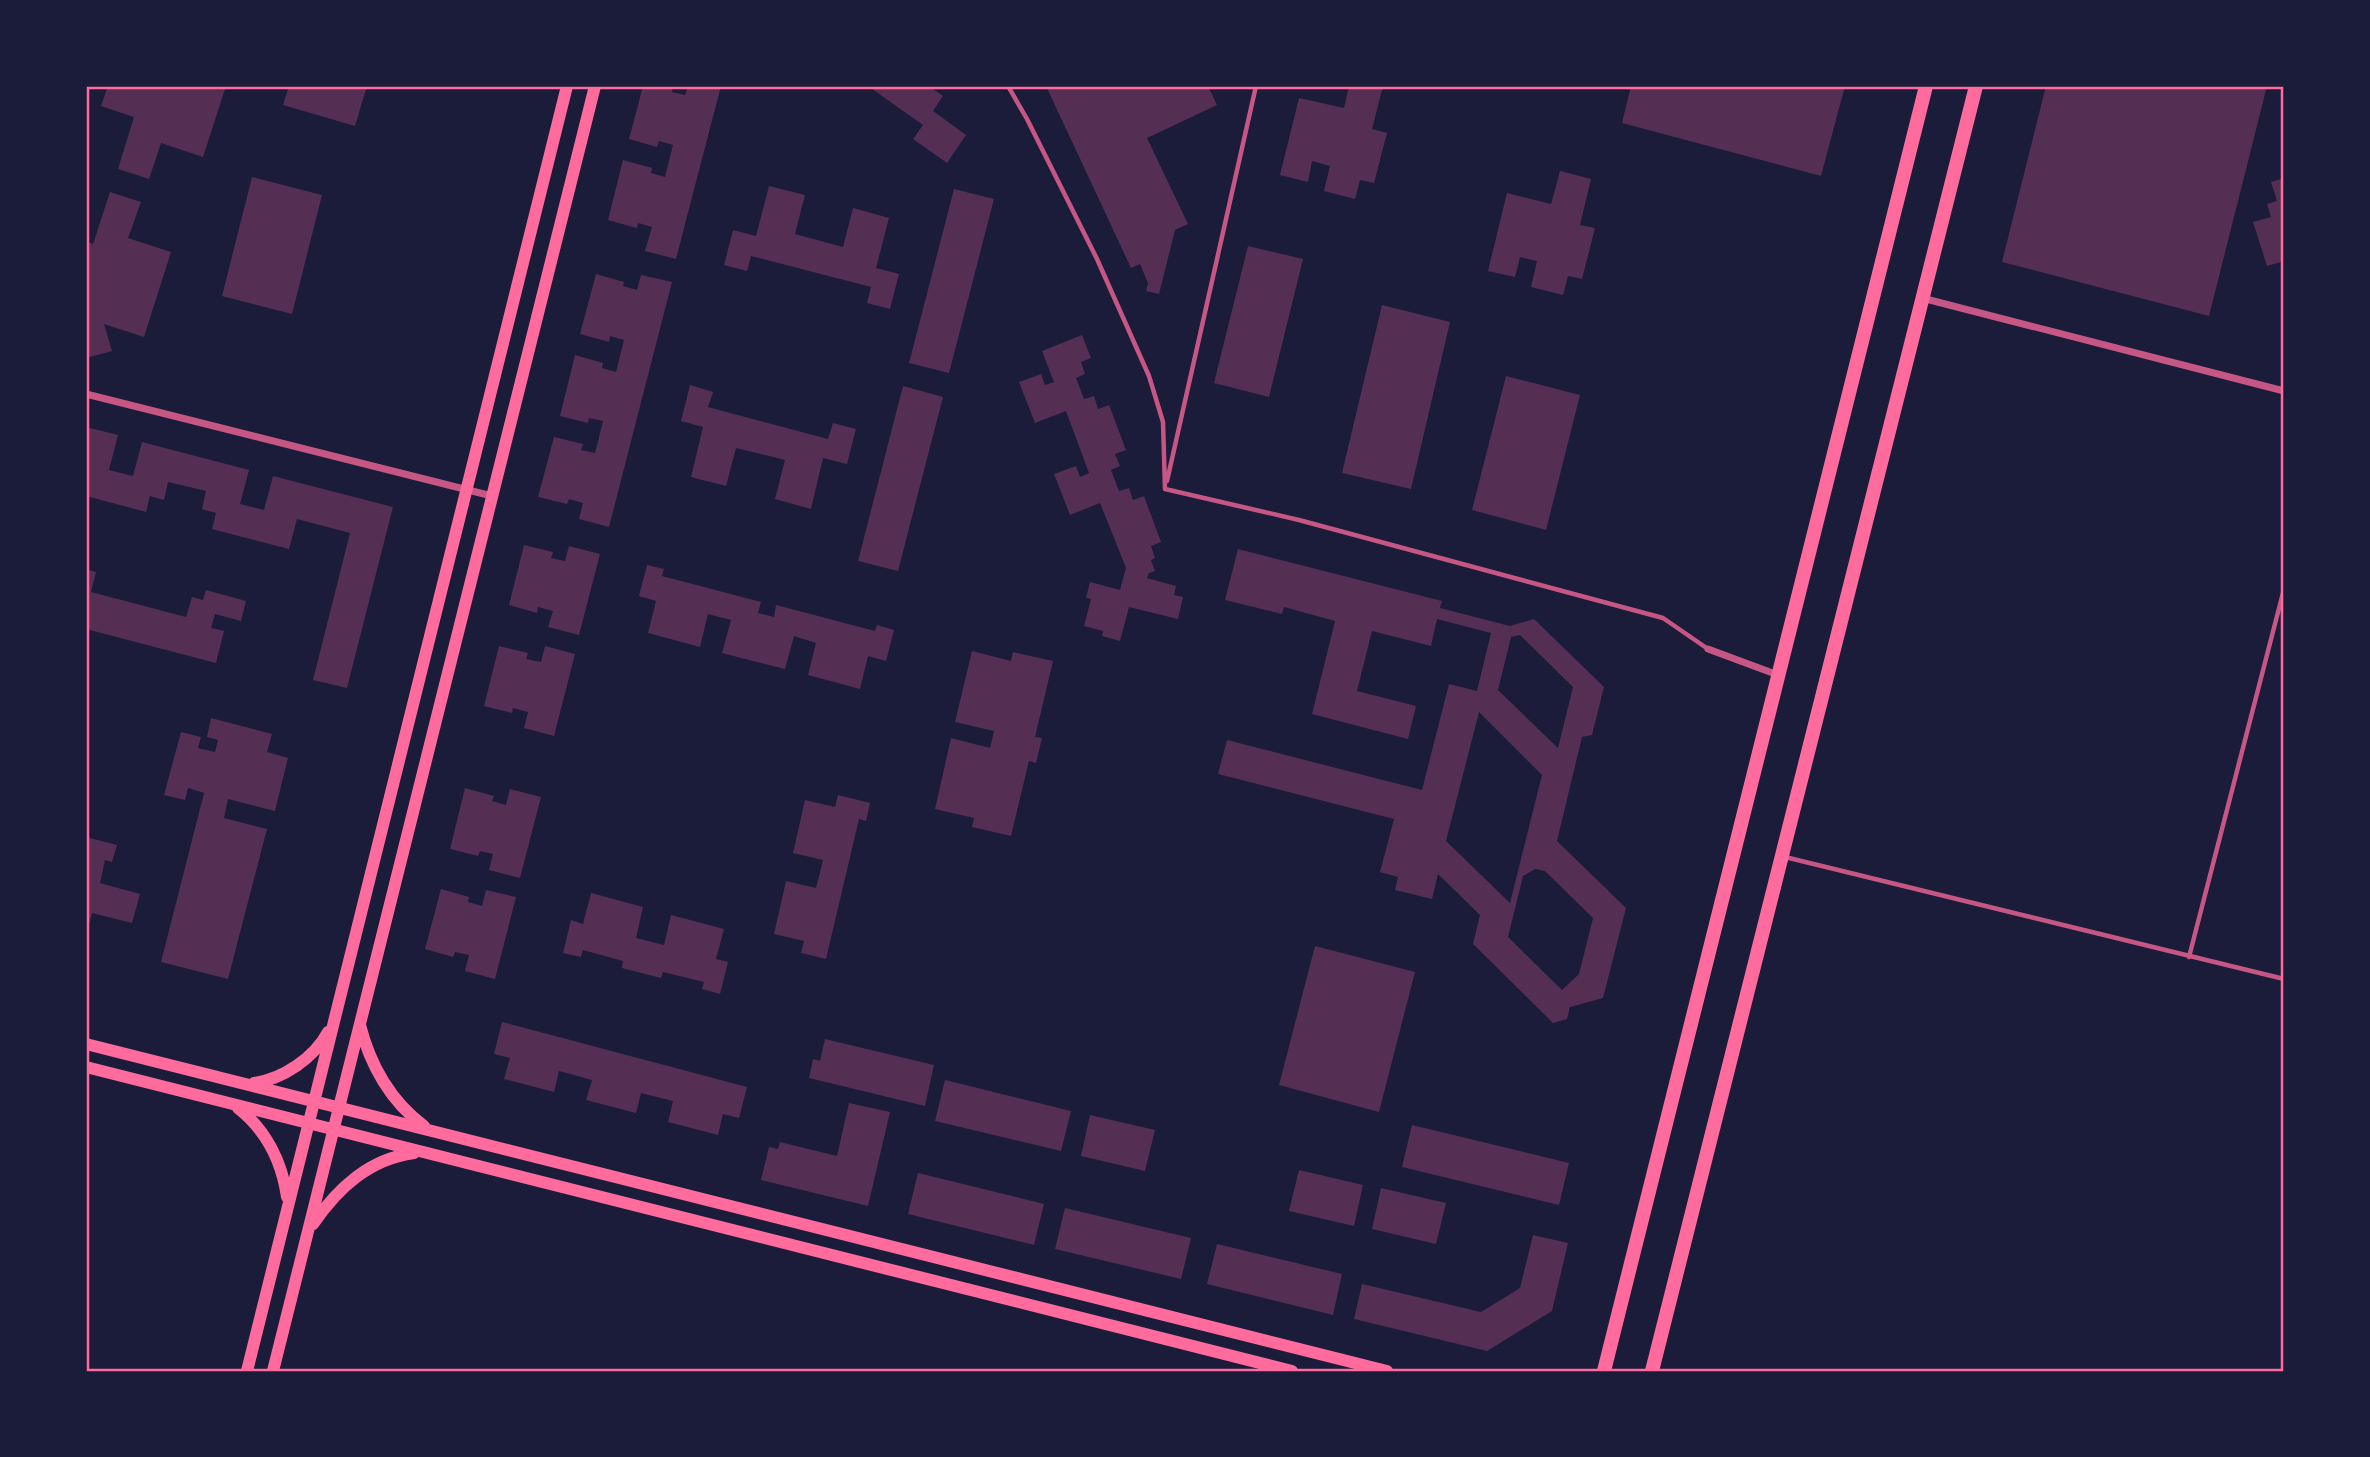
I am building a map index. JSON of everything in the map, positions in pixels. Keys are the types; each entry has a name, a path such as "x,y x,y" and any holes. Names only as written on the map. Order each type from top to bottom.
{"main road":[{"path":"247,1371 567,86"},
{"path":"273,1371 595,86"},
{"path":"1604,1371 1926,86"},
{"path":"1652,1371 1976,86"},
{"path":"246,1084 266,1081 296,1066 324,1039 334,1022"},
{"path":"360,1023 364,1043 382,1079 411,1116 430,1130"},
{"path":"86,1044 1387,1371"},
{"path":"86,1067 1292,1371"},
{"path":"232,1104 248,1116 269,1144 285,1181 288,1204"},
{"path":"308,1230 326,1206 359,1174 376,1163 397,1155 422,1152"}],"street":[{"path":"1922,298 2284,391"},
{"path":"86,394 492,496"},
{"path":"1708,649 1779,675"}],"lane":[{"path":"1008,86 1097,259 1149,376 1163,422 1166,489"},
{"path":"1166,489 1256,86"},
{"path":"1166,489 1299,520 1663,618 1708,649"},
{"path":"2189,957 2284,589"},
{"path":"1782,857 2284,979"}],"building":[{"path":"108,86 226,86 203,157 161,143 149,179 118,169 134,117 101,106"},
{"path":"289,86 367,86 355,126 283,105"},
{"path":"643,86 673,86 672,92 685,95 688,86 721,86 676,259 645,251 652,227 638,223 637,228 608,220 623,160 652,168 651,173 665,177 673,145 659,141 657,147 629,139"},
{"path":"868,86 929,86 943,96 933,111 966,135 947,163 913,139 923,125"},
{"path":"1046,86 1208,86 1217,105 1147,138 1188,224 1175,230 1159,294 1146,291 1148,283 1140,264 1131,268"},
{"path":"1349,86 1383,86 1372,129 1387,133 1374,183 1360,180 1355,199 1324,191 1330,166 1312,161 1308,182 1280,175 1299,98 1344,108"},
{"path":"1631,86 1845,86 1821,176 1622,123"},
{"path":"2046,86 2267,86 2209,316 2002,262"},
{"path":"1560,171 1591,179 1580,225 1595,228 1582,279 1568,276 1563,295 1531,287 1537,261 1520,257 1515,277 1488,271 1507,193 1551,204"},
{"path":"252,177 322,195 292,314 222,296"},
{"path":"2284,178 2284,261 2267,266 2253,222 2271,217 2267,204 2277,201 2271,182"},
{"path":"769,186 805,195 795,234 843,247 853,208 889,218 876,268 899,274 890,309 867,303 871,287 751,256 747,271 724,265 733,230 756,236"},
{"path":"954,189 994,199 949,373 909,363"},
{"path":"110,192 141,202 128,238 171,252 144,337 104,324 112,351 86,358 86,241 93,244"},
{"path":"1248,246 1303,259 1269,397 1214,383"},
{"path":"596,274 624,282 623,286 637,290 641,275 672,282 609,527 579,519 583,503 569,499 567,504 538,497 554,437 583,444 581,450 595,453 603,421 589,418 588,423 560,416 575,355 603,363 602,368 616,372 624,340 610,336 609,342 580,334"},
{"path":"1382,305 1450,322 1411,489 1342,473"},
{"path":"1082,335 1091,358 1081,362 1085,374 1076,378 1084,399 1094,396 1098,409 1109,405 1126,450 1115,454 1120,466 1111,470 1119,491 1129,488 1133,500 1144,496 1161,542 1151,546 1155,558 1151,560 1155,571 1149,573 1147,578 1176,586 1174,595 1183,597 1178,619 1129,607 1120,641 1102,636 1103,631 1084,626 1091,599 1086,598 1090,582 1120,590 1126,568 1100,503 1070,515 1054,474 1076,466 1080,477 1089,473 1066,411 1035,423 1019,382 1041,374 1045,385 1054,382 1042,351"},
{"path":"1506,376 1580,395 1546,530 1472,510"},
{"path":"690,385 713,392 708,407 828,439 833,423 856,429 847,464 823,458 811,509 775,499 785,460 736,448 726,486 691,477 703,427 681,421"},
{"path":"903,386 943,397 898,571 858,561"},
{"path":"86,427 118,435 109,470 133,476 142,442 249,470 240,504 264,510 273,476 393,507 347,688 313,680 350,533 297,519 289,549 212,529 216,513 202,509 206,491 168,482 164,500 150,496 146,512 86,496"},
{"path":"524,545 553,552 551,558 565,561 569,546 600,554 579,635 548,627 553,611 538,607 537,613 509,605"},
{"path":"1238,549 1442,601 1440,608 1510,626 1534,619 1604,687 1592,735 1582,737 1557,841 1626,908 1603,998 1570,1007 1567,1019 1553,1023 1473,944 1480,915 1438,874 1432,899 1395,890 1398,877 1380,872 1394,819 1218,774 1227,740 1422,790 1449,684 1477,691 1491,633 1437,619 1431,646 1372,631 1357,691 1416,706 1408,739 1312,714 1335,621 1284,607 1282,614 1225,600","holes":["1520,635 1573,687 1558,748 1498,690 1511,637","1479,712 1542,775 1510,903 1446,841","1535,869 1545,871 1593,918 1579,974 1562,990 1508,937 1523,876"]},
{"path":"647,565 664,569 662,576 761,602 758,613 774,617 776,605 875,631 877,625 894,630 886,661 868,656 860,689 808,675 816,643 794,636 785,669 722,653 731,620 708,614 700,647 648,633 656,601 639,596"},
{"path":"86,569 96,572 91,592 186,617 192,597 203,600 206,590 246,601 241,621 215,614 211,628 224,631 216,663 86,629"},
{"path":"499,646 528,653 526,659 541,662 545,646 575,654 554,736 524,728 528,712 513,708 512,713 484,706"},
{"path":"972,651 1011,661 1013,652 1053,661 1035,737 1042,738 1036,763 1029,761 1011,836 972,827 974,818 935,809 951,738 990,748 994,731 955,722"},
{"path":"211,718 272,734 267,752 288,758 275,811 228,799 224,818 267,829 228,979 161,962 204,793 188,788 185,800 164,795 181,732 201,737 198,748 215,752 218,740 207,737"},
{"path":"465,788 494,796 492,801 506,805 510,789 541,797 520,878 489,870 493,854 480,851 478,856 450,849"},
{"path":"838,795 870,803 866,821 859,819 826,959 801,953 804,941 774,934 786,881 816,888 823,860 793,853 805,800 835,807"},
{"path":"86,837 117,845 112,862 105,860 100,883 140,894 132,923 92,913 86,935"},
{"path":"441,889 469,897 468,902 482,906 486,890 516,897 495,979 465,971 469,955 455,952 453,957 425,949"},
{"path":"591,893 643,907 636,938 664,945 671,915 724,929 716,959 728,962 720,994 702,989 704,982 663,972 661,978 622,968 623,961 583,950 581,957 563,953 571,920 583,924"},
{"path":"1315,946 1415,972 1379,1112 1279,1085"},
{"path":"502,1022 747,1087 739,1118 723,1114 718,1135 668,1122 673,1101 641,1093 636,1113 586,1100 592,1080 559,1071 554,1092 504,1079 510,1058 494,1054"},
{"path":"825,1039 934,1065 925,1106 809,1078 813,1059 820,1061"},
{"path":"945,1080 1071,1111 1061,1151 935,1121"},
{"path":"849,1103 890,1112 868,1206 761,1180 769,1147 778,1149 780,1142 837,1156"},
{"path":"1090,1115 1155,1130 1145,1171 1081,1156"},
{"path":"1412,1125 1569,1163 1559,1205 1402,1167"},
{"path":"1299,1170 1363,1185 1354,1226 1289,1211"},
{"path":"918,1173 1044,1204 1034,1245 908,1214"},
{"path":"1381,1188 1446,1203 1436,1244 1372,1229"},
{"path":"1065,1208 1191,1238 1181,1279 1055,1249"},
{"path":"1533,1235 1568,1243 1552,1311 1487,1351 1354,1319 1362,1284 1481,1312 1520,1288"},
{"path":"1217,1244 1342,1274 1333,1315 1207,1284"}]}
